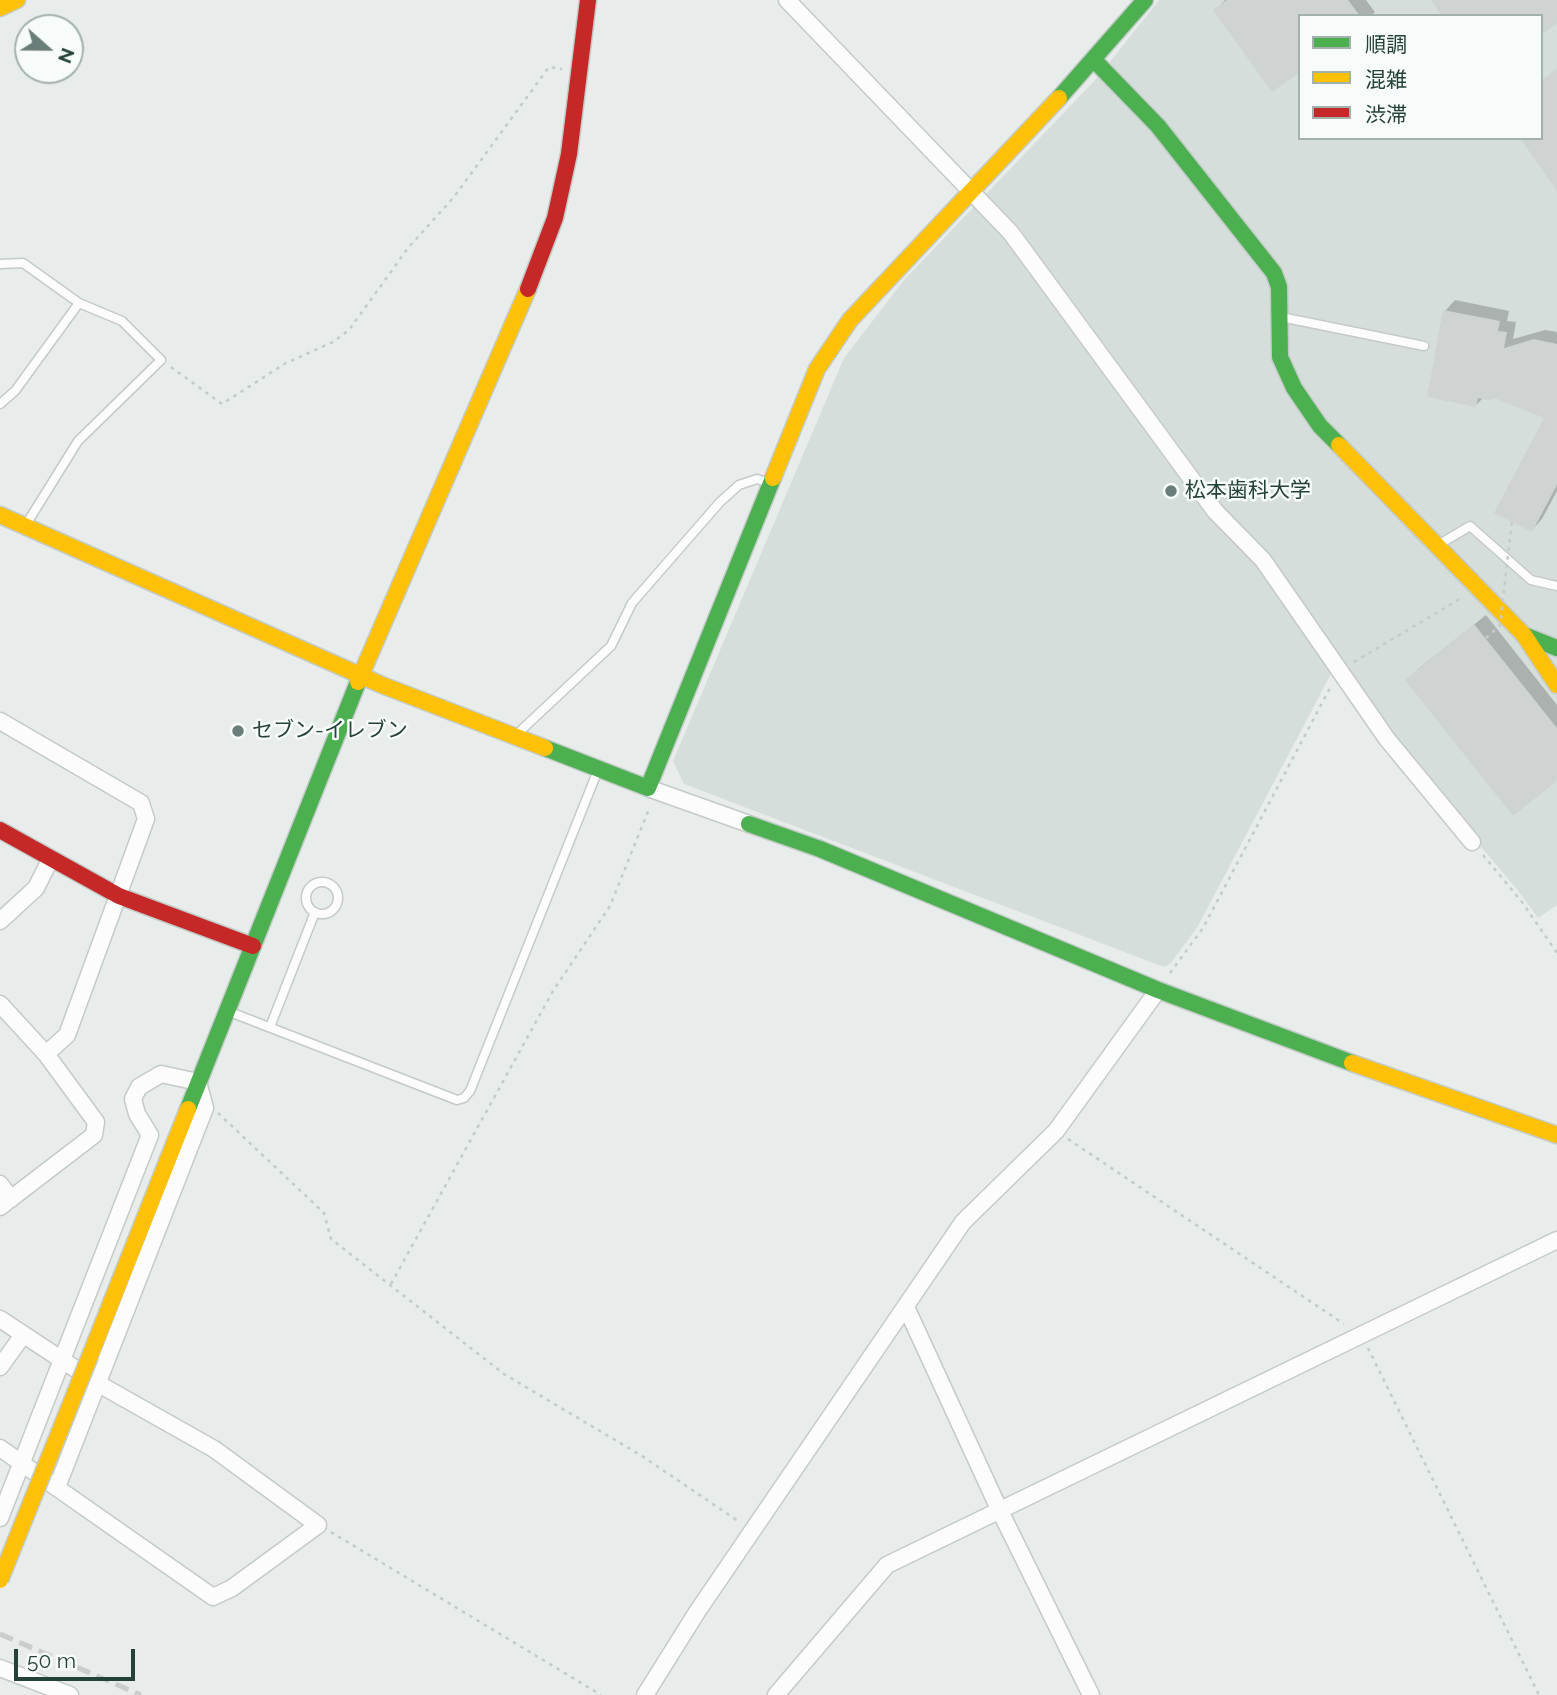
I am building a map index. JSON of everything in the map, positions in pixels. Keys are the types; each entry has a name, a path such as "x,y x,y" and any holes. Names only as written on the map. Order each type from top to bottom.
{"street":[{"path":"0,8 17,0"},
{"path":"0,1580 361,673 542,254 564,181 588,0"},
{"path":"787,0 1011,233 1215,511 1263,560 1387,739 1472,842"},
{"path":"648,788 817,369 850,320 1094,60 1145,0"},
{"path":"1094,60 1157,126 1275,273 1281,317 1280,357 1294,388 1314,416 1524,635 1557,685"},
{"path":"0,515 514,738 820,849 1158,989 1459,1102 1557,1135"},
{"path":"1524,635 1557,648"},
{"path":"0,721 141,803 146,819 67,1035 46,1054"},
{"path":"0,830 119,896 253,946"},
{"path":"0,921 36,888 50,860"},
{"path":"645,1695 963,1222 1056,1131 1158,989"},
{"path":"0,1004 46,1054 96,1122 94,1135 5,1203 0,1184"},
{"path":"0,1518 150,1135 136,1114 133,1099 139,1087 161,1074 198,1082"},
{"path":"57,1487 205,1108 198,1082"},
{"path":"776,1695 887,1565 1557,1240"},
{"path":"906,1307 999,1509 1091,1695"},
{"path":"0,1319 97,1383 214,1449 318,1525 232,1588 213,1597 0,1448"},
{"path":"0,1367 23,1335"},
{"path":"0,1668 70,1695"}],"lane":[{"path":"0,264 23,263 79,303 122,321 161,360 78,440 26,524"},
{"path":"0,404 15,391 79,303"},
{"path":"1281,317 1424,346"},
{"path":"514,738 611,646 632,603 720,502 739,485 757,479 772,484"},
{"path":"1438,545 1470,526 1531,580 1557,586"},
{"path":"227,1011 457,1100 464,1098 470,1091 598,769"},
{"path":"328,883 337,894 336,904 330,911 315,912 307,904 306,893 313,885 328,883"},
{"path":"270,1027 315,912"}],"path":[{"path":"161,360 222,404 286,363 333,342 349,330 408,248 454,197 549,67 579,72"},
{"path":"1486,638 1500,625 1512,520"},
{"path":"1158,989 1203,929 1339,672 1478,588"},
{"path":"391,1284 553,991 611,906 649,807 648,788"},
{"path":"1472,842 1522,902 1557,953"},
{"path":"205,1108 220,1114 324,1213 331,1239 504,1374 642,1456 753,1531"},
{"path":"1056,1131 1361,1335 1539,1695"},
{"path":"318,1525 601,1695"}],"shaded area":[{"name":"松本歯科大学","path":"1159,0 1557,0 1557,905 1538,918 1516,888 1332,672 1198,926 1171,963 1164,967 684,784 673,761 844,358 904,280 1097,78"}],"building":[{"path":"1227,0 1348,0 1358,14 1298,14 1298,73 1272,92 1213,10"},
{"path":"1431,0 1557,0 1557,23 1543,34 1543,14 1441,14"},
{"path":"1557,69 1557,191 1521,140 1543,140 1543,79"},
{"path":"1443,310 1500,321 1498,331 1507,332 1504,348 1534,339 1557,344 1557,485 1532,532 1494,513 1544,418 1492,397 1491,401 1478,398 1476,407 1427,397"},
{"path":"1474,624 1557,728 1557,781 1513,816 1405,680"}],"railway":[{"path":"0,1634 141,1695"}],"traffic: fast":[{"path":"1059,98 1145,0"},
{"path":"1094,60 1158,126 1274,273 1279,287 1280,357 1294,388 1320,426 1339,445"},
{"path":"545,748 648,788 773,478"},
{"path":"1524,635 1557,648"},
{"path":"188,1109 358,682"},
{"path":"749,824 820,849 1158,990 1352,1063"}],"traffic: slow":[{"path":"0,8 17,0"},
{"path":"773,478 817,369 850,320 1059,98"},
{"path":"358,682 528,289"},
{"path":"1339,445 1524,635 1557,685"},
{"path":"0,515 382,685 545,748"},
{"path":"1352,1063 1557,1135"},
{"path":"90,1356 188,1109"},
{"path":"0,1580 90,1356"}],"traffic: jam":[{"path":"528,289 555,218 569,154 588,0"},
{"path":"0,830 119,896 253,946"}],"place":[{"name":"松本歯科大学","path":"1171,491"},
{"name":"セブン-イレブン","path":"238,731"}]}
